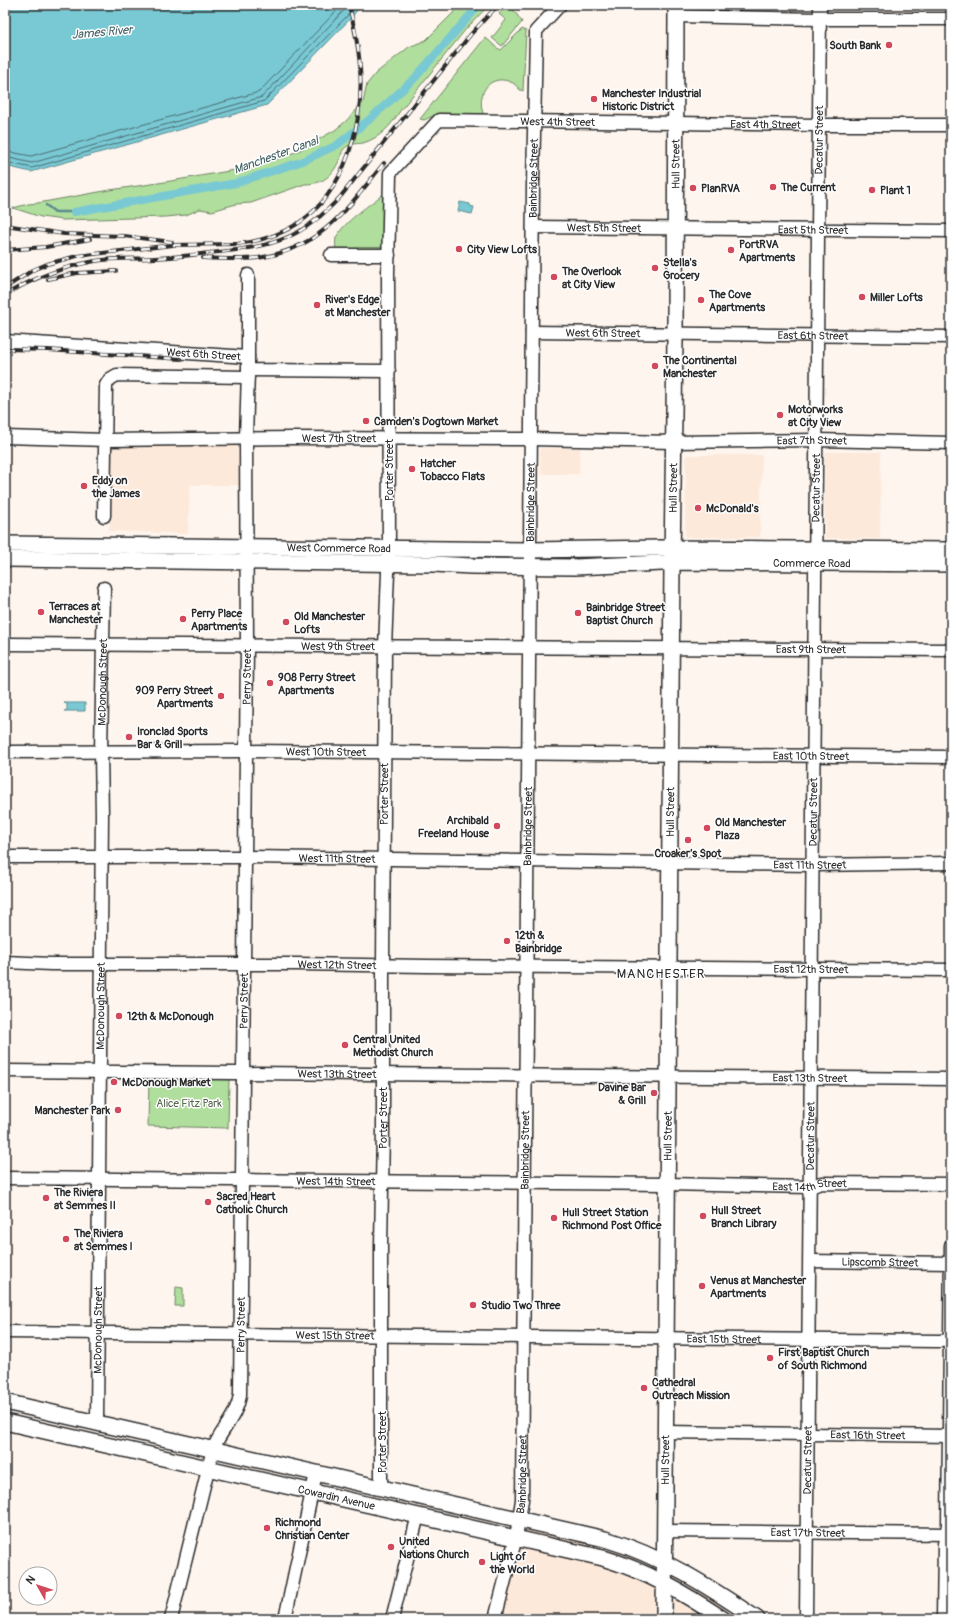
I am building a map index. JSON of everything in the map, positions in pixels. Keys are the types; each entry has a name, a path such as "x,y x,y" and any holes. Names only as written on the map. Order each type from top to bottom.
{"main road":[{"name":"Hull Street","path":"664,1619 675,334 676,10"},
{"name":"West Commerce Road","path":"5,544 246,554 389,556 530,550 672,556"},
{"name":"Commerce Road","path":"672,556 814,556 951,550"},
{"name":"West Commerce Road","path":"5,559 246,554"},
{"name":"West Commerce Road","path":"389,556 529,567 601,567 672,556"},
{"name":"Commerce Road","path":"814,556 951,564"},
{"name":"Cowardin Avenue","path":"5,1402 605,1539 630,1547 664,1562 701,1582 757,1619"},
{"name":"Cowardin Avenue","path":"5,1422 418,1515 614,1561 664,1583 686,1595 723,1619"}],"street":[{"name":"Bainbridge Street","path":"495,1619 516,1538 522,1500 529,567 532,439 532,227 536,31 560,5"},
{"name":"Decatur Street","path":"806,1619 813,865 814,556 820,5"},
{"path":"676,10 820,19 951,19"},
{"name":"West 4th Street","path":"439,120 534,120 676,123"},
{"name":"Porter Street","path":"381,1488 384,752 385,647 389,556 390,173 439,120"},
{"name":"East 4th Street","path":"676,123 951,125"},
{"name":"West 5th Street","path":"532,227 675,229"},
{"name":"East 5th Street","path":"675,229 951,231"},
{"path":"331,255 389,255"},
{"path":"248,275 248,357"},
{"name":"West 6th Street","path":"532,332 675,334"},
{"name":"East 6th Street","path":"675,334 951,337"},
{"name":"West 6th Street","path":"5,341 248,357 248,374 389,371"},
{"path":"104,516 106,385 113,376 248,374"},
{"name":"Perry Street","path":"171,1619 213,1449 220,1435 234,1416 238,1405 246,751 246,438 248,374"},
{"name":"West 7th Street","path":"5,437 106,440 389,438 674,442"},
{"name":"East 7th Street","path":"674,442 816,440 951,443"},
{"name":"McDonough Street","path":"97,1423 102,857 101,751 104,588"},
{"name":"West 9th Street","path":"5,644 672,648"},
{"name":"East 9th Street","path":"672,648 951,650"},
{"name":"West 10th Street","path":"5,752 246,751 671,754"},
{"name":"East 10th Street","path":"671,754 813,757 951,757"},
{"name":"West 11th Street","path":"5,857 244,857 670,863"},
{"name":"East 11th Street","path":"670,863 813,865 951,863"},
{"name":"West 12th Street","path":"5,962 670,968"},
{"name":"East 12th Street","path":"670,968 951,970"},
{"name":"West 13th Street","path":"5,1071 668,1077"},
{"name":"East 13th Street","path":"668,1077 951,1079"},
{"name":"West 14th Street","path":"5,1178 667,1184"},
{"name":"East 14th Street","path":"667,1184 810,1187 821,1183 951,1184"},
{"path":"943,1619 944,1544 949,1534 951,1245"},
{"name":"Lipscomb Street","path":"810,1261 951,1263"},
{"name":"West 15th Street","path":"5,1332 666,1338"},
{"name":"East 15th Street","path":"666,1338 950,1340"},
{"name":"East 16th Street","path":"665,1432 950,1436"},
{"path":"285,1619 316,1473"},
{"path":"392,1619 418,1515"},
{"name":"East 17th Street","path":"664,1531 949,1534"}],"shaded area":[{"path":"237,442 239,485 190,485 188,534 109,531 110,443"},
{"path":"540,448 580,448 579,474 541,474"},
{"path":"825,452 881,452 880,539 825,538"},
{"path":"686,455 762,455 760,537 685,537"},
{"path":"520,1527 672,1566 751,1619 497,1619"}],"green space":[{"path":"461,5 489,5 466,29 400,111 393,122 375,138 363,143 351,144 345,148 332,173 323,180 312,184 305,184 251,203 236,204 212,211 200,209 186,215 166,217 63,220 41,217 13,208 28,204 235,170 278,159 300,150 335,130 345,122 363,103 367,84 376,73 409,47 426,40"},
{"path":"507,5 510,5 522,22 502,46 492,38 506,20 499,14"},
{"path":"522,29 526,31 523,91 513,83 505,80 498,80 492,82 484,91 481,105 482,115 433,116 424,120 420,119 485,38 501,50"},
{"path":"385,193 383,250 335,251 336,238 345,226 358,213"},
{"name":"Alice Fitz Park","path":"149,1078 229,1079 228,1128 148,1126"},
{"path":"176,1287 183,1288 183,1306 175,1306"}],"water":[{"name":"James River","path":"5,5 361,5 351,18 267,105 31,172 5,166"},
{"path":"460,202 470,204 470,206 474,207 472,214 458,211"},
{"path":"64,703 85,703 85,711 64,711 67,710 67,704"}],"waterway":[{"name":"Manchester Canal","path":"74,212 236,183 303,161 337,145 370,119 414,79 479,5"},
{"path":"46,205 55,212 74,212"}],"railway":[{"path":"237,244 252,242 268,237 297,224 314,211 328,194 340,175 355,133 359,111 359,52 349,5"},
{"path":"5,295 37,278 83,263 102,260 171,257 238,250 271,243 300,231 327,211 341,196 471,34 498,5"},
{"path":"203,258 258,258 280,253 299,246 316,236 331,224 358,196 384,163"},
{"path":"5,225 64,234 124,236 172,242"},
{"path":"5,250 46,247 90,239"},
{"path":"5,288 33,270 47,264 77,256 173,245 236,244"},
{"path":"48,279 77,273 116,271"},
{"path":"5,349 48,350 181,359"}],"place":[{"name":"South Bank","path":"889,45"},
{"name":"Manchester Industrial Historic District","path":"594,99"},
{"name":"The Current","path":"773,187"},
{"name":"PlanRVA","path":"693,188"},
{"name":"Plant 1","path":"872,190"},
{"name":"City View Lofts","path":"459,249"},
{"name":"PortRVA Apartments","path":"731,250"},
{"name":"Stella's Grocery","path":"655,268"},
{"name":"The Overlook at City View","path":"554,277"},
{"name":"Miller Lofts","path":"862,297"},
{"name":"The Cove Apartments","path":"701,300"},
{"name":"River's Edge at Manchester","path":"317,305"},
{"name":"The Continental Manchester","path":"655,366"},
{"name":"Motorworks at City View","path":"780,415"},
{"name":"Camden's Dogtown Market","path":"366,421"},
{"name":"Hatcher Tobacco Flats","path":"412,469"},
{"name":"Eddy on the James","path":"84,486"},
{"name":"McDonald's","path":"698,508"},
{"name":"Terraces at Manchester","path":"41,612"},
{"name":"Bainbridge Street Baptist Church","path":"578,613"},
{"name":"Perry Place Apartments","path":"183,619"},
{"name":"Old Manchester Lofts","path":"286,622"},
{"name":"908 Perry Street Apartments","path":"270,683"},
{"name":"909 Perry Street Apartments","path":"221,696"},
{"name":"Ironclad Sports Bar & Grill","path":"129,737"},
{"name":"Archibald Freeland House","path":"497,826"},
{"name":"Old Manchester Plaza","path":"707,828"},
{"name":"Croaker’s Spot","path":"688,840"},
{"name":"12th & Bainbridge","path":"507,941"},
{"name":"12th & McDonough","path":"119,1016"},
{"name":"Central United Methodist Church","path":"345,1045"},
{"name":"McDonough Market","path":"114,1082"},
{"name":"Davine Bar & Grill","path":"654,1093"},
{"name":"Manchester Park","path":"118,1110"},
{"name":"The Riviera at Semmes II","path":"46,1198"},
{"name":"Sacred Heart Catholic Church","path":"208,1202"},
{"name":"Hull Street Branch Library","path":"703,1216"},
{"name":"Hull Street Station Richmond Post Office","path":"554,1218"},
{"name":"The Riviera at Semmes I","path":"66,1239"},
{"name":"Venus at Manchester Apartments","path":"702,1286"},
{"name":"Studio Two Three","path":"473,1305"},
{"name":"First Baptist Church of South Richmond","path":"770,1358"},
{"name":"Cathedral Outreach Mission","path":"644,1388"},
{"name":"Richmond Christian Center","path":"267,1528"},
{"name":"United Nations Church","path":"391,1547"},
{"name":"Light of the World","path":"482,1562"}],"district":[{"name":"MANCHESTER","path":"661,973"}]}
